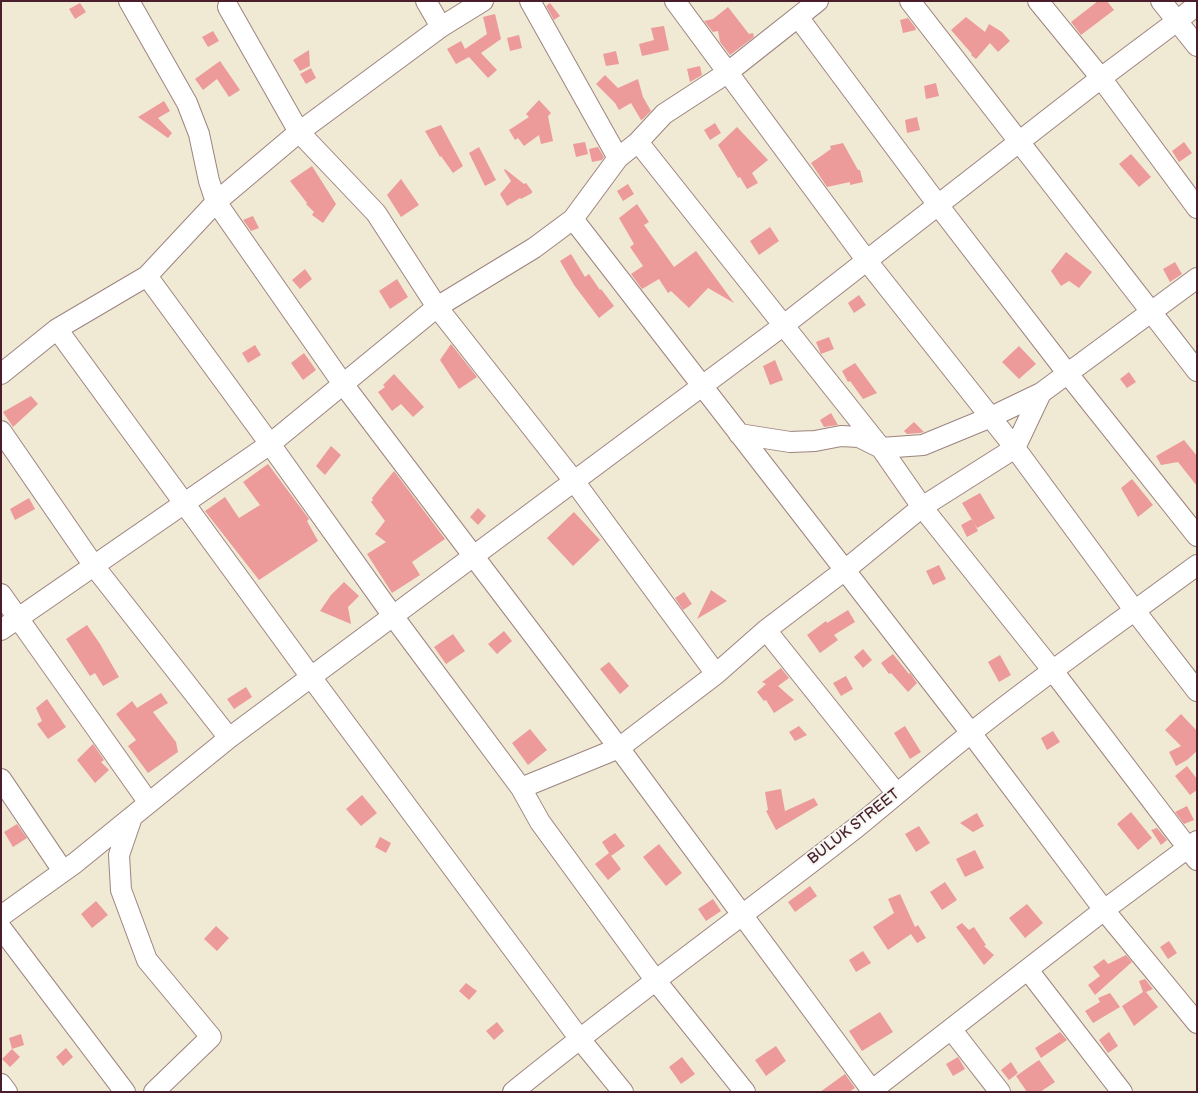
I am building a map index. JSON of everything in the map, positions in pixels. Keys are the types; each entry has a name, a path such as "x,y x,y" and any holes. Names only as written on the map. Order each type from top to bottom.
{"street":[{"path":"129,1 186,103 199,134 209,181 216,202 343,384 619,748 872,1091 1104,910 1194,850 922,507 881,448 638,142"},
{"path":"426,1 441,27"},
{"path":"1,374 57,329 146,276 216,202 299,132 441,27 483,1"},
{"path":"530,1 618,158"},
{"path":"674,1 867,261 1015,448 1135,611 1197,691"},
{"path":"1,630 270,444 437,307 534,248 573,219 618,158 638,142 664,114 727,72 818,1"},
{"path":"910,1 1197,371"},
{"path":"1038,1 1101,78 1197,208"},
{"path":"1161,1 1197,46"},
{"path":"1,916 63,871 229,738 784,325 1197,5"},
{"path":"228,7 299,132 376,213 437,307 574,481 716,674"},
{"path":"798,17 938,205 1068,374 1197,536"},
{"path":"573,219 971,733 1104,910 1197,1024"},
{"path":"146,276 270,444 393,616 521,788 540,822 656,981 745,1092"},
{"path":"739,434 790,442 815,441 841,436 859,437 881,448 923,445 991,418 1041,393 1197,278"},
{"path":"57,329 311,677 579,1038 623,1092"},
{"path":"521,788 619,748 716,674 766,630 845,570 922,507 1015,448 1041,393"},
{"path":"1,431 94,566 229,738"},
{"name":"BULUK STREET","path":"513,1092 579,1038 856,827 971,733 1197,565"},
{"path":"1,594 149,803"},
{"path":"766,630 897,794"},
{"path":"1,779 63,871"},
{"path":"132,817 119,855 121,890 147,960 211,1037 154,1092"},
{"path":"1,928 125,1092"},
{"path":"1028,970 1122,1092"},
{"path":"950,1029 1000,1092"},
{"path":"1,1084 7,1092"}],"building":[{"path":"1098,1 1107,1 1114,10 1081,35 1071,22"},
{"path":"80,3 86,12 75,19 69,9"},
{"path":"550,3 560,16 554,20 546,6"},
{"path":"728,7 749,34 753,33 754,37 730,55 720,42 718,31 713,32 704,21 713,19"},
{"path":"495,14 501,39 481,53 497,70 488,78 469,57 456,64 447,49 461,41 465,49 487,34 483,17"},
{"path":"966,17 985,32 989,24 1002,32 1010,41 998,52 990,43 976,59 951,30"},
{"path":"908,18 916,30 903,33 900,20"},
{"path":"664,26 669,50 642,56 639,44 654,40 651,28"},
{"path":"213,31 219,41 208,47 202,37"},
{"path":"519,35 522,48 510,51 507,38"},
{"path":"309,50 310,66 300,71 293,60"},
{"path":"616,51 619,64 606,66 603,54"},
{"path":"220,61 240,90 229,97 217,79 203,90 195,79"},
{"path":"700,66 702,75 690,82 687,69"},
{"path":"311,68 316,78 306,84 300,74"},
{"path":"605,75 618,88 638,79 643,97 651,111 641,120 631,103 619,110 615,103 596,84"},
{"path":"936,83 939,96 926,99 924,86"},
{"path":"539,100 551,113 548,116 553,141 541,144 539,135 524,146 518,138 515,140 509,130 529,117 526,114"},
{"path":"164,101 170,111 158,118 172,133 168,138 138,117"},
{"path":"917,117 920,130 907,133 905,120"},
{"path":"715,123 721,133 710,140 704,130"},
{"path":"441,125 463,166 453,173 440,157 425,131"},
{"path":"737,127 768,160 752,173 758,183 747,189 718,145"},
{"path":"585,142 588,154 576,157 573,144"},
{"path":"1184,142 1192,153 1179,162 1172,151"},
{"path":"843,143 858,170 860,170 863,182 850,185 850,182 827,187 811,163 831,149 830,146"},
{"path":"479,147 496,180 485,186 469,153"},
{"path":"598,147 604,157 602,160 592,162 589,149"},
{"path":"1131,154 1151,177 1139,187 1119,164"},
{"path":"312,166 336,204 323,223 312,215 314,212 290,181"},
{"path":"505,169 524,184 526,183 532,191 532,193 507,206 500,194 511,181"},
{"path":"401,179 419,205 401,217 387,195"},
{"path":"628,184 634,194 623,201 617,191"},
{"path":"637,204 649,222 644,225 674,267 696,251 734,303 708,288 689,308 671,291 668,293 659,279 642,289 631,274 643,266 630,247 634,244 619,218"},
{"path":"253,216 259,228 251,231 243,220"},
{"path":"770,227 779,241 759,255 750,241"},
{"path":"1066,252 1092,272 1079,288 1069,281 1061,286 1051,271"},
{"path":"571,254 585,277 589,274 614,306 599,318 574,285 560,261"},
{"path":"1175,262 1182,274 1170,282 1163,269"},
{"path":"305,269 312,279 300,289 292,280"},
{"path":"397,279 408,297 390,309 379,291"},
{"path":"859,295 866,305 854,313 848,303"},
{"path":"829,337 834,349 821,354 816,342"},
{"path":"451,344 477,377 459,389 440,360"},
{"path":"255,345 261,355 248,363 242,353"},
{"path":"1019,346 1036,364 1019,379 1002,362"},
{"path":"304,353 316,370 303,380 291,363"},
{"path":"775,360 783,380 770,385 763,366"},
{"path":"855,363 877,393 863,399 850,381 848,382 842,371"},
{"path":"1129,372 1136,382 1127,388 1120,379"},
{"path":"394,374 424,407 413,417 401,404 392,411 378,392 385,387 383,385"},
{"path":"31,396 38,404 13,427 3,412"},
{"path":"831,413 838,425 824,427 820,420"},
{"path":"914,422 924,432 907,434 904,431"},
{"path":"1184,440 1197,456 1197,486 1178,462 1161,465 1156,456"},
{"path":"331,446 341,455 325,475 316,466"},
{"path":"268,464 309,519 307,521 318,541 259,580 205,511 225,497 239,518 260,505 243,482"},
{"path":"394,471 445,539 412,562 420,575 392,593 367,554 386,542 375,534 385,521 371,502 372,498"},
{"path":"1132,479 1153,505 1138,517 1121,488"},
{"path":"980,493 995,518 977,528 962,503"},
{"path":"29,498 35,509 15,520 10,509"},
{"path":"478,508 486,516 478,525 470,517"},
{"path":"574,512 600,540 573,566 547,538"},
{"path":"972,519 978,531 967,537 961,525"},
{"path":"939,565 946,579 933,585 926,571"},
{"path":"344,582 359,596 348,607 351,624 320,611 331,595"},
{"path":"711,590 727,601 697,619"},
{"path":"684,592 692,604 683,610 675,598"},
{"path":"848,610 855,622 834,635 838,640 820,653 807,635 826,621 827,623"},
{"path":"87,625 119,677 103,686 95,673 90,676 66,639"},
{"path":"504,631 512,641 497,654 488,644"},
{"path":"453,634 465,651 446,664 434,647"},
{"path":"863,649 872,660 863,668 854,657"},
{"path":"893,654 917,683 908,692 891,673 889,674 881,663"},
{"path":"1000,655 1011,675 999,682 988,662"},
{"path":"609,662 629,686 620,694 600,669"},
{"path":"781,668 789,678 778,686 794,700 774,713 766,700 764,701 757,692 766,684 762,682"},
{"path":"846,676 853,689 841,696 833,683"},
{"path":"246,687 252,697 234,709 227,699"},
{"path":"161,693 168,703 153,712 176,742 178,752 148,773 128,746 136,740 116,714 132,701 137,708"},
{"path":"47,699 66,727 48,739 37,724 42,721 36,708"},
{"path":"1181,714 1197,731 1197,751 1187,760 1176,766 1169,752 1181,746 1165,730"},
{"path":"799,726 807,735 795,741 789,732"},
{"path":"905,726 921,752 910,759 894,733"},
{"path":"530,729 547,750 528,765 512,743"},
{"path":"1053,731 1060,742 1047,750 1041,738"},
{"path":"93,744 104,760 101,762 109,770 95,783 77,760"},
{"path":"1187,766 1197,779 1197,790 1190,795 1175,776"},
{"path":"781,789 785,811 814,798 818,805 776,830 766,811 768,810 765,792"},
{"path":"362,795 377,813 361,826 346,809"},
{"path":"1187,806 1194,820 1184,824 1175,812"},
{"path":"1131,812 1152,838 1138,850 1117,824"},
{"path":"977,813 984,826 973,832 960,823"},
{"path":"17,824 27,838 13,847 4,832"},
{"path":"919,826 930,843 916,852 905,834"},
{"path":"1157,828 1167,840 1161,845 1151,830"},
{"path":"615,833 625,846 611,856 602,842"},
{"path":"380,837 391,843 386,853 375,847"},
{"path":"659,844 682,873 666,886 643,857"},
{"path":"975,850 984,868 965,877 956,859"},
{"path":"609,853 621,869 608,880 595,864"},
{"path":"945,882 957,900 942,910 930,892"},
{"path":"810,886 817,896 795,912 788,902"},
{"path":"900,894 915,927 918,925 926,938 917,943 911,934 888,950 873,927 894,913 888,899"},
{"path":"713,899 721,911 706,921 698,909"},
{"path":"96,901 108,915 92,928 81,914"},
{"path":"1027,904 1043,923 1025,938 1009,918"},
{"path":"962,923 969,930 974,927 986,945 984,946 994,955 984,965 956,927"},
{"path":"216,926 229,938 217,951 204,939"},
{"path":"1169,941 1177,953 1168,959 1160,947"},
{"path":"863,951 871,963 856,972 849,960"},
{"path":"1126,955 1132,962 1095,995 1088,985 1100,976 1093,967 1104,959 1108,964"},
{"path":"1145,979 1153,989 1146,992 1158,1007 1134,1026 1122,1006 1143,992 1139,981"},
{"path":"466,983 477,991 469,1000 459,991"},
{"path":"1110,993 1120,1007 1093,1023 1085,1011 1100,1002 1098,998"},
{"path":"880,1012 893,1032 862,1051 849,1031"},
{"path":"497,1022 504,1031 494,1040 486,1031"},
{"path":"1060,1032 1067,1040 1041,1058 1035,1048"},
{"path":"1109,1032 1118,1046 1108,1053 1099,1040"},
{"path":"21,1034 24,1045 12,1049 9,1038"},
{"path":"776,1046 786,1061 766,1076 755,1060"},
{"path":"66,1048 73,1057 63,1066 56,1057"},
{"path":"12,1049 20,1057 10,1067 2,1059"},
{"path":"682,1057 695,1074 681,1084 669,1067"},
{"path":"958,1057 965,1069 953,1076 946,1064"},
{"path":"1039,1060 1055,1082 1040,1092 1027,1092 1016,1076"},
{"path":"1011,1062 1018,1073 1009,1080 1001,1070"},
{"path":"845,1074 855,1088 849,1092 820,1092"}]}
